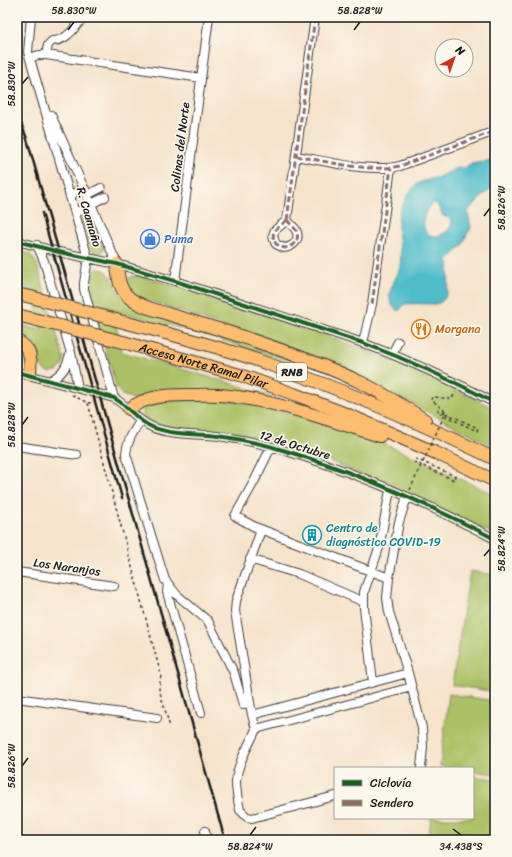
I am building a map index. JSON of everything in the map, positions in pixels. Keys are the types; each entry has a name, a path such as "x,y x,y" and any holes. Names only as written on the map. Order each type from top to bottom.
{"highway":[{"path":"117,264 120,286 127,296 133,301 246,338 332,369 395,401 462,443"},
{"name":"Acceso Norte Ramal Pilar","path":"17,294 240,354 273,365 348,394 462,443 495,459"},
{"name":"Acceso Norte Ramal Pilar","path":"17,315 123,342 240,375 346,414 436,453 495,481"},
{"path":"17,341 25,346 29,351 31,361 30,374"},
{"path":"129,409 138,403 158,397 210,394 229,396 249,399 314,415 436,453"}],"street":[{"name":"R. Caamaño","path":"31,17 28,52 88,258 84,289 114,398"},
{"path":"46,55 48,45 52,41 60,41 64,38 84,17"},
{"name":"Colinas del Norte","path":"175,281 209,17"},
{"path":"287,220 315,17"},
{"path":"30,58 46,55 201,78"},
{"name":"R. Caamaño","path":"39,90 92,205 117,264"},
{"path":"296,156 366,167 391,168 495,131"},
{"path":"363,343 372,304 391,168"},
{"path":"70,197 76,192 86,192 101,188"},
{"path":"75,212 88,209 105,197"},
{"path":"17,241 117,264 175,281 363,343 460,384 495,403"},
{"path":"37,245 44,261 71,353 74,390"},
{"path":"392,354 398,342"},
{"path":"50,381 59,376 71,353"},
{"name":"12 de Octubre","path":"17,372 30,374 74,390 114,398 151,427 168,432 248,440 332,467 407,497 495,539"},
{"path":"141,420 130,437 126,454 165,580 176,595 208,621 234,673 243,704"},
{"path":"17,446 77,455"},
{"path":"271,447 235,516 260,530 389,578"},
{"path":"373,682 364,592 379,548 390,490"},
{"path":"407,497 399,522 389,578 388,598 389,612 412,687 422,728 423,748 420,767"},
{"path":"260,530 236,601 235,611 252,715 256,729 238,771 236,783 240,810 243,814 252,818 334,796"},
{"path":"250,559 299,574 364,602"},
{"name":"Los Naranjos","path":"17,572 114,586"},
{"path":"168,584 167,592 201,713"},
{"path":"252,715 408,673"},
{"path":"256,729 412,687"},
{"path":"17,698 157,718"},
{"path":"205,831 207,840"}],"path":[{"path":"445,414 478,428 477,431 445,414 446,412 431,399 433,397 452,399 460,384"},
{"path":"74,390 74,397 88,403 161,675 159,689 170,727"},
{"path":"423,462 445,414"},
{"path":"416,459 455,476 454,480 421,465 414,462 416,459"},
{"path":"407,497 421,465"}],"green space":[{"path":"89,213 92,215 104,246 103,251 100,254 96,254 92,251 82,220 85,214"},
{"path":"22,252 30,254 37,264 63,355 61,368 54,372 46,371 17,337 17,324 41,330 32,290 17,286 17,253"},
{"path":"96,269 101,269 109,274 120,295 282,355 301,364 209,336 113,310 122,352 240,386 316,412 252,396 134,399 122,395 116,386 90,295 90,277"},
{"path":"133,276 140,276 276,317 365,350 453,388 495,409 495,447 372,383 234,330 133,295 127,290 125,281"},
{"path":"17,345 24,349 25,358 23,363 17,367"},
{"path":"159,400 234,401 281,411 326,424 392,447 495,495 495,535 355,472 319,457 283,445 245,436 221,432 172,428 153,423 147,420 144,416 143,408 145,404"},
{"path":"470,571 495,575 495,692 452,685"},
{"path":"449,694 495,701 495,774 474,771 474,767 440,766"},
{"path":"474,776 495,779 495,840 428,840 431,819 474,819"}],"water":[{"path":"495,158 495,184 469,210 470,230 462,246 449,259 448,285 445,298 441,302 435,304 404,304 400,310 396,310 390,299 390,293 401,260 398,220 404,203 414,187 421,182 441,176 458,168 464,168 472,163","holes":["434,203 437,204 443,216 450,219 452,222 449,229 439,236 427,233 424,226 424,217 428,208"]}],"railway":[{"path":"17,113 27,139 225,840"},
{"path":"42,213 122,498"}],"marked path":[{"path":"287,220 315,17"},
{"path":"296,156 348,166 388,168 400,166 495,131"},
{"path":"372,304 391,168"},
{"path":"287,220 296,230 298,237 293,245 284,248 276,244 273,235 274,232 287,220"}],"cycle path":[{"path":"17,241 59,252 117,264 175,281 363,343 397,356 463,386 495,403"},
{"path":"17,372 114,398 142,421 160,430 244,440 278,448 340,469 392,490 495,539"}],"place":[{"name":"Puma","path":"150,239"},
{"name":"Morgana","path":"421,329"},
{"name":"Centro de diagnóstico COVID-19","path":"312,535"}]}
